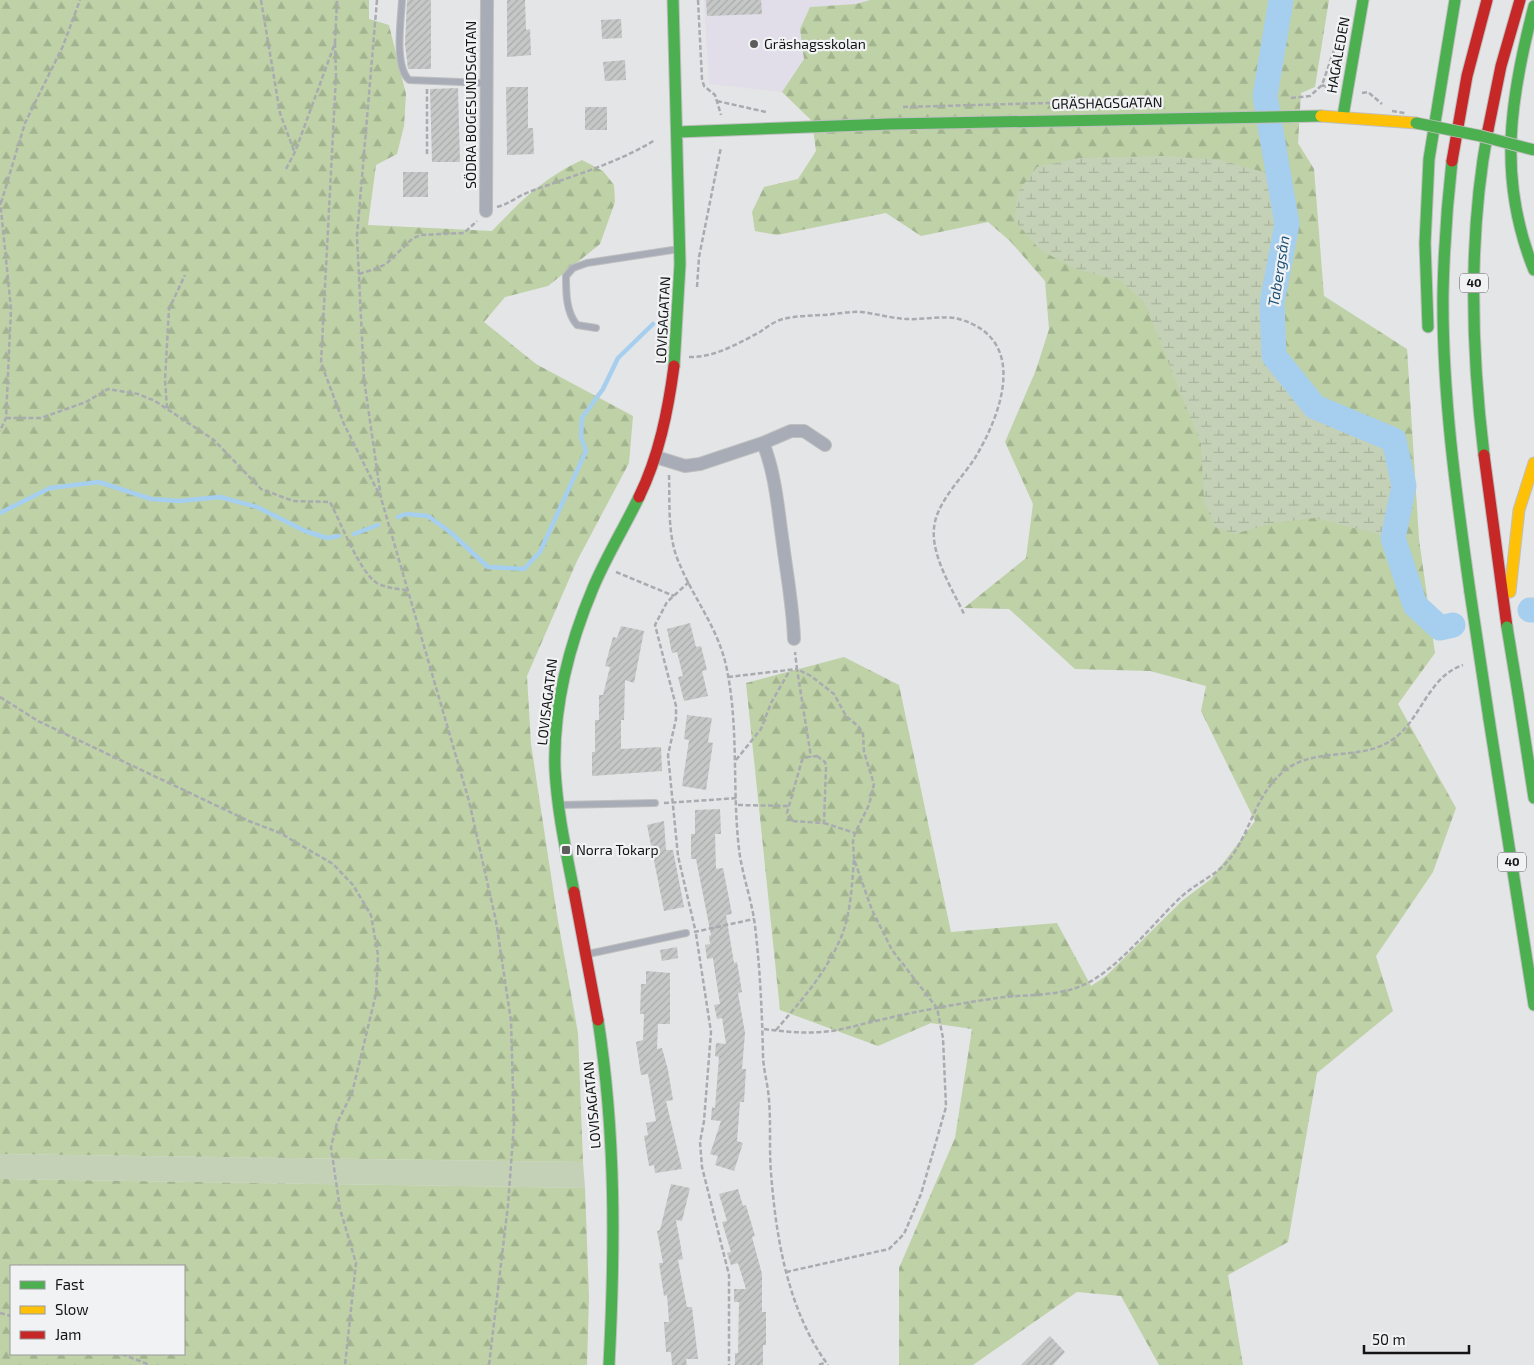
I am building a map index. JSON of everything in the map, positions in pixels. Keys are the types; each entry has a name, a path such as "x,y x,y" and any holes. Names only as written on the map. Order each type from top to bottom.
{"main road":[{"name":"LOVISAGATAN","path":"609,1365 615,1233 612,1150 603,1051 587,954 558,804 555,753 560,692 578,622 656,457 670,407 678,354 681,305 672,20 673,0"},
{"name":"HAGALEDEN","path":"1343,116 1363,0"},
{"path":"1430,342 1426,287 1429,159 1438,92 1455,0"},
{"name":"40","path":"1487,0 1457,114 1450,162 1442,263 1444,370 1457,505 1534,1005"},
{"name":"40","path":"1520,0 1508,35 1493,99 1480,180 1474,271 1475,356 1482,447 1498,569 1534,798"},
{"path":"1534,6 1516,92 1511,177 1520,236 1534,270"},
{"name":"GRÄSHAGSGATAN","path":"677,132 890,124 1258,115 1343,116 1416,123 1482,136 1534,150"},
{"path":"1433,376 1457,505"},
{"path":"1506,627 1522,496 1534,463"}],"street":[{"name":"SÖDRA BOGESUNDSGATAN","path":"486,0 486,211"},
{"path":"656,457 685,466 700,464 763,443 791,431 804,432 825,445"},
{"path":"763,443 770,460 775,489 793,607 794,639"}],"lane":[{"path":"402,0 400,64 404,75 409,80 486,83"},
{"path":"596,328 577,325 572,320 566,295 566,276 573,268 586,263 680,248"},
{"path":"558,804 656,803"},
{"path":"587,954 686,933"}],"path":[{"path":"0,431 6,418 11,309 0,201 25,123 63,46 80,0"},
{"path":"261,0 280,114 295,152"},
{"path":"337,0 336,76 321,363 344,424 381,498"},
{"path":"377,0 357,236 364,379 381,498 469,801 496,922 511,1021 514,1124 508,1205 489,1365"},
{"path":"698,0 702,79 704,86 715,95 721,115"},
{"path":"1284,99 1310,96 1322,85 1341,28"},
{"path":"286,169 295,152 335,43"},
{"path":"426,82 427,155"},
{"path":"359,274 375,270 386,264 412,238 421,235 464,233 486,211 582,174 642,148 655,140"},
{"path":"168,408 165,380 169,309 185,275"},
{"path":"678,354 700,357 745,340 781,320 840,312 862,312 904,319 958,319 984,331 992,339 1001,354 1004,379 1001,394 986,436 938,514 934,531 940,559 964,614"},
{"path":"6,418 41,418 86,402 108,389 138,394 168,408 214,440 261,489 292,501 330,502 360,562 375,582 390,588 407,590"},
{"path":"670,461 672,540 680,566 717,638 728,677 738,798 739,849 754,919 764,1029 763,1056 769,1098 770,1171 775,1216 786,1272 803,1321 827,1364 819,1365"},
{"path":"604,565 619,575 674,596"},
{"path":"689,582 667,602 654,625 676,706 676,719 668,755 678,856 696,932 711,1032 704,1121 700,1142 706,1186 729,1275 729,1365"},
{"path":"794,639 811,756"},
{"path":"764,1029 798,1033 832,1031 937,1008 999,998 1053,993 1080,987 1104,973 1183,895 1223,866 1234,852 1263,793 1283,772 1297,762 1325,755 1364,752 1385,745 1399,735 1433,688 1447,673 1464,664"},
{"path":"728,677 798,669 811,676 834,694 846,716 863,733 864,752 874,784 868,805 853,841 854,859 851,900 842,935 819,979 776,1030"},
{"path":"735,761 761,729 771,704 790,670"},
{"path":"0,697 38,721 280,833 333,864 353,885 372,915 378,955 376,994 352,1093 337,1123 331,1147 340,1209 356,1263 345,1365"},
{"path":"824,823 825,762 821,758 811,756 802,760 787,813 791,821 824,823 855,833"},
{"path":"656,803 738,798"},
{"path":"738,805 789,806"},
{"path":"786,1272 889,1249 904,1234 921,1194 946,1107 943,1038 937,1008 892,950 872,910 854,859"},
{"path":"686,933 754,919"},
{"path":"125,1355 150,1365"}],"shaded area":[{"name":"Gräshagsskolan","path":"704,0 870,0 856,4 810,7 800,29 805,59 782,92 709,84"}],"green space":[{"path":"0,0 369,0 369,19 389,25 406,94 404,126 397,154 376,165 368,225 492,231 533,191 555,175 582,160 603,171 614,185 615,202 600,244 548,286 505,297 484,322 536,364 633,416 629,463 577,561 527,676 531,744 557,915 578,1033 583,1162 0,1154"},
{"path":"870,0 1329,0 1315,87 1301,93 1298,143 1314,169 1324,296 1407,349 1419,539 1435,653 1398,704 1456,808 1433,872 1376,956 1393,1011 1317,1073 1288,1242 1228,1275 1243,1365 1159,1365 1121,1296 1077,1292 973,1365 899,1365 899,1268 955,1138 972,1029 931,1023 878,1046 780,1010 746,683 844,657 899,685 951,932 1057,923 1091,986 1106,976 1183,900 1211,879 1255,821 1201,711 1206,686 1150,671 1075,669 1009,609 964,608 1026,558 1033,504 1005,442 1036,370 1049,329 1045,281 1010,241 988,222 921,236 886,213 777,235 755,231 752,212 764,187 798,179 816,151 812,121 782,92 804,59 800,29 810,7 856,4"},
{"path":"1164,156 1221,160 1277,176 1287,224 1272,303 1274,356 1315,407 1394,440 1404,486 1393,538 1315,518 1273,523 1234,534 1215,527 1204,501 1201,444 1144,302 1121,281 1076,269 1040,250 1015,221 1017,193 1037,167 1079,158"},
{"path":"0,1154 583,1162 585,1188 0,1179"},
{"path":"0,1179 585,1188 589,1297 587,1365 0,1365"}],"building":[{"path":"407,0 431,0 431,69 408,69 405,44"},
{"path":"507,0 525,0 526,30 530,29 531,55 507,57"},
{"path":"706,0 761,0 762,14 707,16"},
{"path":"621,19 622,38 602,39 601,20"},
{"path":"625,60 626,80 605,81 603,62"},
{"path":"506,87 528,87 528,128 533,128 534,154 507,155"},
{"path":"458,88 460,162 432,162 430,89"},
{"path":"585,107 607,107 607,130 585,130"},
{"path":"403,172 428,172 428,197 403,197"},
{"path":"690,623 696,647 701,646 707,670 702,671 708,696 684,701 678,677 683,676 677,652 672,653 667,629"},
{"path":"621,626 644,631 634,683 625,680 624,720 621,720 621,749 661,747 662,771 592,776 592,752 595,752 595,720 599,720 599,695 603,695 610,667 605,666 613,637 617,638"},
{"path":"687,715 712,718 708,742 713,743 706,790 682,786 689,740 684,739"},
{"path":"720,809 721,834 715,834 716,869 723,868 732,914 726,915 734,963 737,962 742,992 738,993 745,1033 742,1069 746,1069 744,1102 740,1102 737,1141 743,1143 734,1171 715,1165 718,1156 710,1154 721,1121 711,1120 712,1107 715,1108 719,1057 715,1056 716,1043 726,1044 722,1018 717,1019 714,1005 720,1004 713,958 707,959 705,945 710,944 709,936 711,935 696,859 691,859 691,834 695,834 695,810"},
{"path":"664,821 666,850 673,850 684,907 664,911 647,825"},
{"path":"677,947 678,958 662,961 660,950"},
{"path":"646,971 670,973 670,1024 658,1024 657,1049 662,1048 668,1070 673,1100 666,1101 682,1169 655,1173 654,1165 649,1166 644,1136 648,1135 646,1123 656,1121 648,1074 641,1075 636,1042 643,1040 644,1014 640,1014 641,984 646,984"},
{"path":"671,1184 690,1188 682,1221 676,1220 683,1259 678,1260 687,1307 692,1307 698,1359 686,1359 687,1365 672,1365 671,1352 666,1352 664,1322 669,1322 667,1295 664,1296 659,1263 663,1263 657,1231 660,1230"},
{"path":"738,1189 743,1206 746,1205 755,1236 752,1237 762,1274 762,1312 766,1312 766,1345 763,1345 763,1365 735,1365 735,1353 738,1353 739,1302 734,1302 734,1289 746,1289 738,1263 731,1265 727,1253 731,1252 722,1222 727,1221 719,1194"},
{"path":"1050,1336 1065,1352 1053,1365 1021,1365"}],"waterway":[{"name":"Tabergsån","path":"1281,0 1265,96 1287,224 1272,303 1274,356 1315,407 1394,440 1404,486 1393,538 1415,605 1440,628 1453,625"},
{"path":"398,517 406,514 428,516 450,532 488,567 524,569 540,552 586,451 581,437 582,418 603,389 618,358 653,324"},
{"path":"0,513 50,488 99,482 151,499 179,501 220,497 257,507 305,531 327,538 339,536"},
{"path":"354,534 378,525"}],"traffic: fast":[{"path":"673,0 680,264 674,366"},
{"path":"1343,116 1363,0"},
{"path":"1428,327 1425,243 1429,159 1455,0"},
{"path":"1534,6 1519,73 1511,138 1511,171 1515,203 1522,236 1534,270"},
{"path":"677,132 890,124 1321,116"},
{"path":"1416,123 1481,136 1534,150"},
{"path":"1484,455 1476,374 1474,292 1477,210 1488,130"},
{"path":"1452,161 1443,276 1443,330 1447,405 1470,592"},
{"path":"574,892 562,830 556,784 555,746 560,700 570,654 584,610 604,565 639,497"},
{"path":"1470,592 1489,719"},
{"path":"1507,627 1518,694"},
{"path":"1518,694 1534,798"},
{"path":"1489,719 1534,1005"},
{"path":"598,1020 604,1063 611,1149 613,1235 609,1365"}],"traffic: slow":[{"path":"1321,116 1416,123"},
{"path":"1510,592 1519,510 1534,463"}],"traffic: jam":[{"path":"1452,161 1467,76 1487,0"},
{"path":"1488,130 1501,66 1520,0"},
{"path":"639,497 652,466 662,433 674,366"},
{"path":"1484,455 1507,627"},
{"path":"574,892 598,1020"}],"place":[{"name":"Gräshagsskolan","path":"754,44"},
{"name":"Norra Tokarp","path":"566,850"}]}
